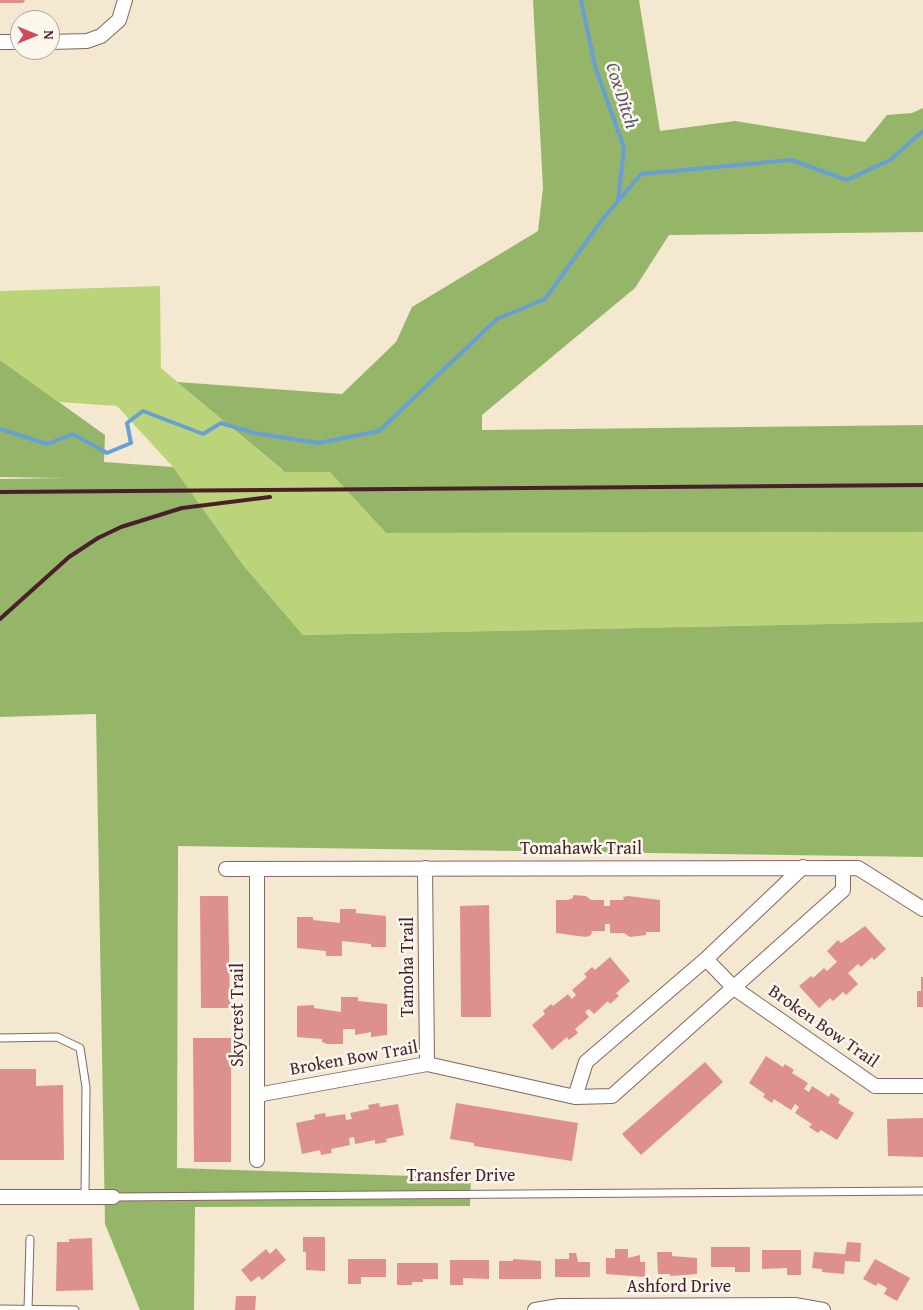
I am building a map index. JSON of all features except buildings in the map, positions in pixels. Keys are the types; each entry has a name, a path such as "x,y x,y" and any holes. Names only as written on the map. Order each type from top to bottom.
{"street":[{"path":"60,42 87,41 101,36 119,20 125,0"},
{"path":"575,1097 586,1062 706,959 803,867"},
{"name":"Tamoha Trail","path":"426,868 427,1064"},
{"name":"Broken Bow Trail","path":"257,1095 427,1064 575,1097 612,1096 843,890 843,868"},
{"name":"Tomahawk Trail","path":"226,869 858,868 923,909"},
{"name":"Skycrest Trail","path":"257,869 257,1160"},
{"name":"Broken Bow Trail","path":"706,959 734,988 875,1086 923,1086"},
{"name":"Transfer Drive","path":"0,1197 114,1197"},
{"name":"Ashford Drive","path":"535,1310 560,1306 786,1305 802,1305 823,1310"}],"lane":[{"path":"0,1038 58,1037 80,1048 86,1087 85,1197"},
{"name":"Transfer Drive","path":"114,1197 923,1192"},
{"path":"28,1309 30,1239"},
{"path":"0,1309 75,1310"}],"green space":[{"path":"533,0 639,0 660,131 735,121 865,142 887,115 912,113 923,108 923,232 669,235 635,288 482,415 482,430 923,425 923,532 386,533 330,472 285,472 177,382 342,394 396,342 412,307 538,231 543,188"},
{"path":"160,286 161,368 282,470 330,471 386,533 923,532 923,622 303,635 243,565 173,467 117,406 59,402 0,360 0,291"},
{"path":"0,360 105,435 104,462 173,467 243,565 303,635 923,622 923,857 178,846 177,1168 471,1178 470,1206 195,1207 194,1310 140,1310 105,1224 96,714 0,717 0,479 65,478 0,477"}],"waterway":[{"name":"Cox Ditch","path":"581,0 595,66 624,148 618,201"},
{"path":"0,429 47,444 73,434 107,453 131,443 127,423 143,411 203,434 221,423 254,433 318,443 379,431 497,319 545,299 602,220 641,174 791,160 847,180 890,160 923,131"}],"railway":[{"path":"0,492 923,485"},
{"path":"0,619 69,557 98,538 121,527 182,508 270,497"}]}
